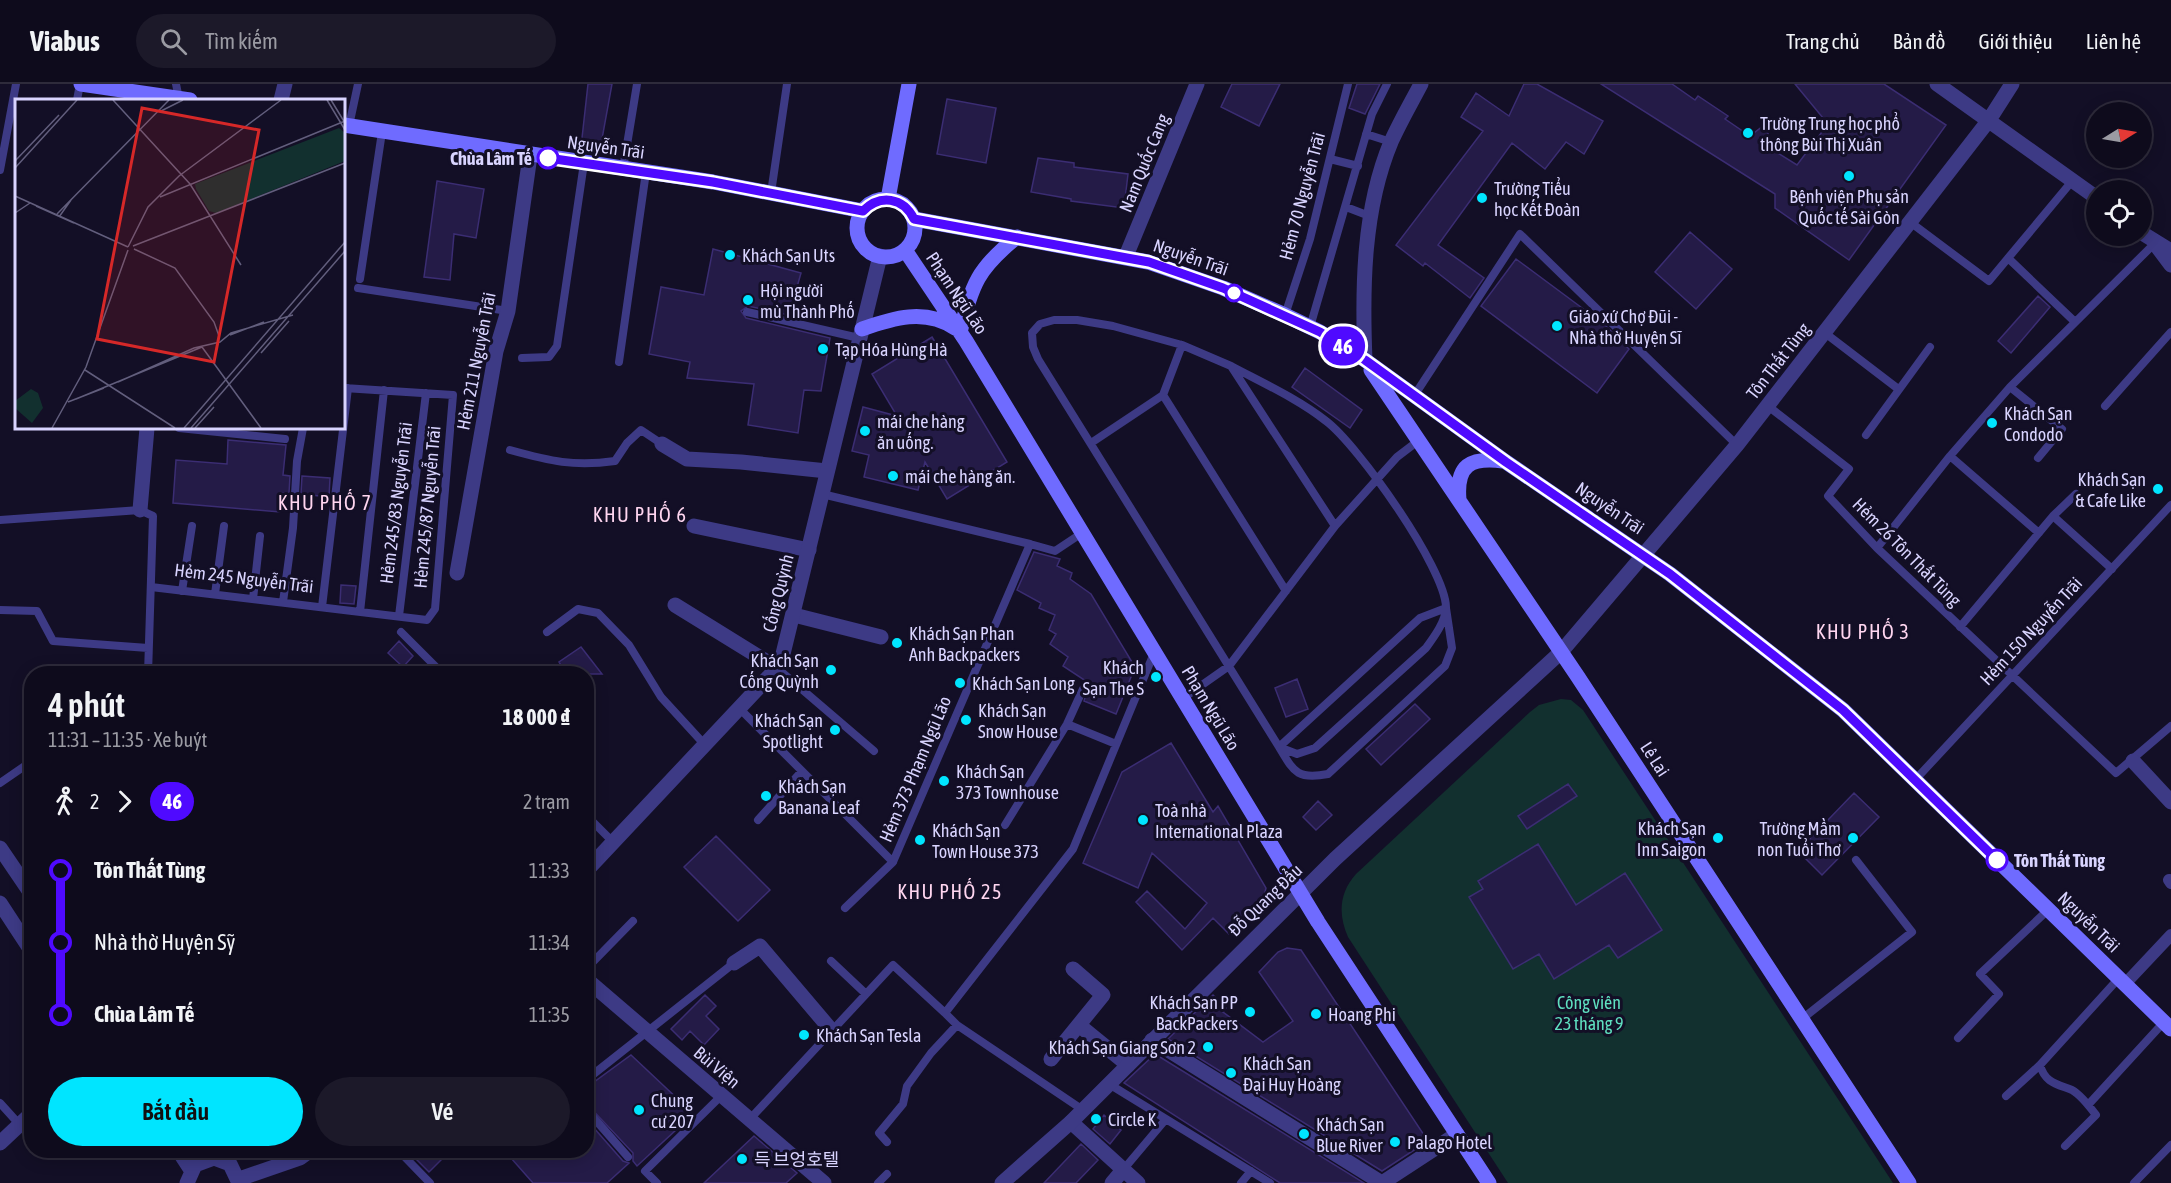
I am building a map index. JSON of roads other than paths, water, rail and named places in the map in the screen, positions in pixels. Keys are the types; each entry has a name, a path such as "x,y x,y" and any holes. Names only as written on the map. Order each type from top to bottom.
{"main road":[{"path":"80,84 181,96"},
{"path":"888,199 909,84"},
{"name":"Nguyễn Trãi","path":"346,126 646,172 863,211"},
{"path":"888,199 904,205 914,219 915,232 905,250 892,257 879,256 864,246 857,229 863,211 870,204 888,199"},
{"name":"Nguyễn Trãi","path":"914,219 1126,256 1186,274 1310,327 1365,360 1506,462 1643,554 1843,710 2167,1025"},
{"path":"861,333 897,317 911,316 942,320 960,332 975,279 990,258 1017,237"},
{"name":"Phạm Ngũ Lão","path":"905,250 960,332 1300,893 1489,1183"},
{"name":"Lê Lai","path":"1365,360 1459,503 1562,652 1909,1183"},
{"path":"1459,503 1457,481 1468,465 1485,459 1506,462"}],"street":[{"path":"281,99 285,84"},
{"name":"Nam Quốc Cang","path":"1126,256 1197,84"},
{"path":"1365,360 1365,269 1372,217 1391,142 1421,84"},
{"path":"1937,84 2086,190"},
{"name":"Tôn Thất Tùng","path":"1562,652 1768,406 1989,120 2012,84"},
{"name":"Hẻm 211 Nguyễn Trãi","path":"457,573 496,351 508,311 530,156"},
{"path":"2152,241 2171,251"},
{"path":"2155,243 2171,265"},
{"name":"Cống Quỳnh","path":"594,863 777,668 794,615 879,256"},
{"path":"140,510 147,429"},
{"path":"662,444 687,459 827,471"},
{"path":"694,526 809,550"},
{"path":"675,605 777,668"},
{"path":"794,615 881,637"},
{"name":"Ðỗ Quang Ðẩu","path":"1002,1183 1071,1122 1300,893 1562,652"},
{"path":"2133,761 2171,802"},
{"path":"0,848 24,883"},
{"path":"0,903 24,940"},
{"path":"2122,981 2171,935"},
{"path":"734,963 760,946 832,1031"},
{"path":"1051,1059 1103,995 1073,969"},
{"name":"Bùi Viện","path":"594,986 824,1183"},
{"path":"1080,1026 1128,1065"},
{"path":"1152,1040 1382,1183 1457,1134"},
{"path":"0,1143 24,1120"},
{"path":"1071,1122 1138,1183"},
{"path":"181,1158 189,1177"},
{"path":"189,1177 201,1161 214,1158 230,1164 239,1181 300,1158"},
{"path":"1112,1183 1123,1170"}],"lane":[{"path":"0,170 16,84"},
{"path":"77,99 80,84"},
{"path":"346,126 358,84"},
{"path":"623,169 636,84"},
{"path":"771,193 787,84"},
{"name":"Hẻm 70 Nguyễn Trãi","path":"1285,315 1310,239 1348,84"},
{"path":"1310,327 1358,166 1371,114 1387,84"},
{"path":"382,132 359,284 508,311"},
{"path":"1366,134 1391,142"},
{"path":"1330,159 1358,166"},
{"path":"522,358 549,357 557,346 584,163"},
{"path":"619,362 646,172"},
{"path":"1910,222 1989,281 2073,180"},
{"path":"1346,207 1372,217"},
{"path":"1414,396 1520,234 1737,445"},
{"path":"1877,548 1950,456 2010,387 2155,243"},
{"path":"2008,258 2074,321"},
{"path":"747,312 861,333"},
{"path":"1054,320 1086,321 1182,345 1231,366 1327,421 1351,445 1377,479 1434,571 1446,608 1452,648 1445,666 1328,774 1309,777 1294,771 1033,347 1032,333 1040,324 1054,320"},
{"path":"2105,406 2171,332"},
{"path":"1825,333 1898,388"},
{"path":"1091,443 1163,395 1182,345"},
{"path":"1866,435 1930,347"},
{"path":"1231,366 1335,526"},
{"path":"2010,387 2062,429 2038,458"},
{"path":"346,388 426,393"},
{"path":"360,612 384,390"},
{"name":"Hẻm 245/87 Nguyễn Trãi","path":"426,393 453,394 435,609 427,620"},
{"name":"Hẻm 245/83 Nguyễn Trãi","path":"399,616 426,393"},
{"path":"1163,395 1286,591"},
{"name":"Hẻm 26 Tôn Thất Tùng","path":"1768,406 1849,469 1828,496 1877,548 2116,773 2133,761"},
{"path":"189,429 285,439"},
{"path":"283,602 293,528 297,461 303,429"},
{"path":"322,607 342,429"},
{"path":"510,450 556,463 585,465 615,460 627,443 641,430 662,444"},
{"path":"1182,699 1229,666 1335,526 1397,457 1418,441"},
{"path":"1950,456 2039,533"},
{"path":"822,494 1055,550 1082,533"},
{"path":"1960,627 2053,516 2076,494"},
{"name":"Hẻm 150 Nguyễn Trãi","path":"1915,780 2171,505"},
{"path":"0,520 140,510"},
{"name":"Hẻm 245 Nguyễn Trãi","path":"140,510 153,516 151,587 427,620"},
{"path":"2053,516 2112,569"},
{"path":"182,591 192,526"},
{"path":"214,594 224,526"},
{"path":"253,599 260,536"},
{"name":"Hẻm 373 Phạm Ngũ Lão","path":"893,862 1030,544"},
{"path":"147,666 151,587"},
{"path":"1279,747 1297,754 1315,748 1426,648 1437,632 1446,608"},
{"path":"1279,747 1420,618 1446,608"},
{"path":"547,632 578,609 598,613 629,645 661,697 705,745"},
{"path":"0,610 37,611 53,641 148,648"},
{"path":"401,632 435,666"},
{"path":"945,1012 1073,849 1154,653"},
{"path":"777,668 874,751"},
{"path":"1005,825 1067,724 1083,689"},
{"path":"740,709 893,862 844,908"},
{"path":"1067,724 1116,744"},
{"path":"2133,761 2171,726"},
{"path":"0,783 24,766"},
{"path":"758,820 802,771"},
{"path":"594,823 614,843"},
{"path":"1802,1019 1912,932 1856,860"},
{"path":"1958,1038 1999,994 1980,974 2048,910"},
{"path":"594,961 633,921"},
{"path":"831,961 866,994"},
{"path":"594,1074 734,963"},
{"path":"749,1120 893,965 957,1025 1083,1110"},
{"path":"2006,1096 2040,1065 2122,981"},
{"path":"887,1142 879,1133 903,1104 907,1086 931,1053 957,1025"},
{"path":"2088,1105 2167,1025"},
{"path":"2040,1065 2042,1073 2052,1083 2072,1090 2096,1115 2065,1146"},
{"path":"1109,1084 1270,1183"},
{"path":"657,1183 645,1171 721,1096"},
{"path":"0,1103 19,1124"},
{"path":"594,1118 628,1157"},
{"path":"1123,1170 1166,1119"},
{"path":"2134,1183 2171,1145"},
{"path":"406,1158 430,1183"},
{"path":"1242,1183 1251,1171"},
{"path":"878,1183 887,1174"}],"place":[{"name":"Trường Trung học phổ thông Bùi Thị Xuân","path":"1748,133"},
{"name":"Chùa Lâm Tế","path":"548,158"},
{"name":"Bệnh viện Phụ sản Quốc tế Sài Gòn","path":"1849,176"},
{"name":"Trường Tiểu học Kết Đoàn","path":"1482,198"},
{"name":"Khách Sạn Uts","path":"730,255"},
{"name":"Hội người mù Thành Phố","path":"748,300"},
{"name":"Giáo xứ Chợ Đũi - Nhà thờ Huyện Sĩ","path":"1557,326"},
{"name":"Tạp Hóa Hùng Hà","path":"823,349"},
{"name":"Khách Sạn Condodo","path":"1992,423"},
{"name":"mái che hàng ăn uống.","path":"865,431"},
{"name":"mái che hàng ăn.","path":"893,476"},
{"name":"Khách Sạn & Cafe Like","path":"2158,489"},
{"name":"Khách Sạn Phan Anh Backpackers","path":"897,643"},
{"name":"Khách Sạn Cống Quỳnh","path":"831,670"},
{"name":"Khách Sạn The S","path":"1156,677"},
{"name":"Khách Sạn Long","path":"960,683"},
{"name":"Khách Sạn Snow House","path":"966,720"},
{"name":"Khách Sạn Spotlight","path":"835,730"},
{"name":"Khách Sạn 373 Townhouse","path":"944,781"},
{"name":"Khách Sạn Banana Leaf","path":"766,796"},
{"name":"Toà nhà International Plaza","path":"1143,820"},
{"name":"Khách Sạn Inn Saigon","path":"1718,838"},
{"name":"Trường Mầm non Tuổi Thơ","path":"1853,838"},
{"name":"Khách Sạn Town House 373","path":"920,840"},
{"name":"Tôn Thất Tùng","path":"1997,860"},
{"name":"Khách Sạn PP BackPackers","path":"1250,1012"},
{"name":"Hoang Phi","path":"1316,1014"},
{"name":"Khách Sạn Tesla","path":"804,1035"},
{"name":"Khách Sạn Giang Sơn 2","path":"1208,1047"},
{"name":"Khách Sạn Đại Huy Hoàng","path":"1231,1073"},
{"name":"Chung cư 207","path":"639,1110"},
{"name":"Circle K","path":"1096,1119"},
{"name":"Khách Sạn Blue River","path":"1304,1134"},
{"name":"Palago Hotel","path":"1395,1142"},
{"name":"득 브엉호텔","path":"742,1159"}],"district":[{"name":"KHU PHỐ 7","path":"325,502"},
{"name":"KHU PHỐ 6","path":"640,514"},
{"name":"KHU PHỐ 3","path":"1863,631"},
{"name":"KHU PHỐ 25","path":"950,891"}],"park label":[{"name":"Công viên 23 tháng 9","path":"1589,1012"}]}
